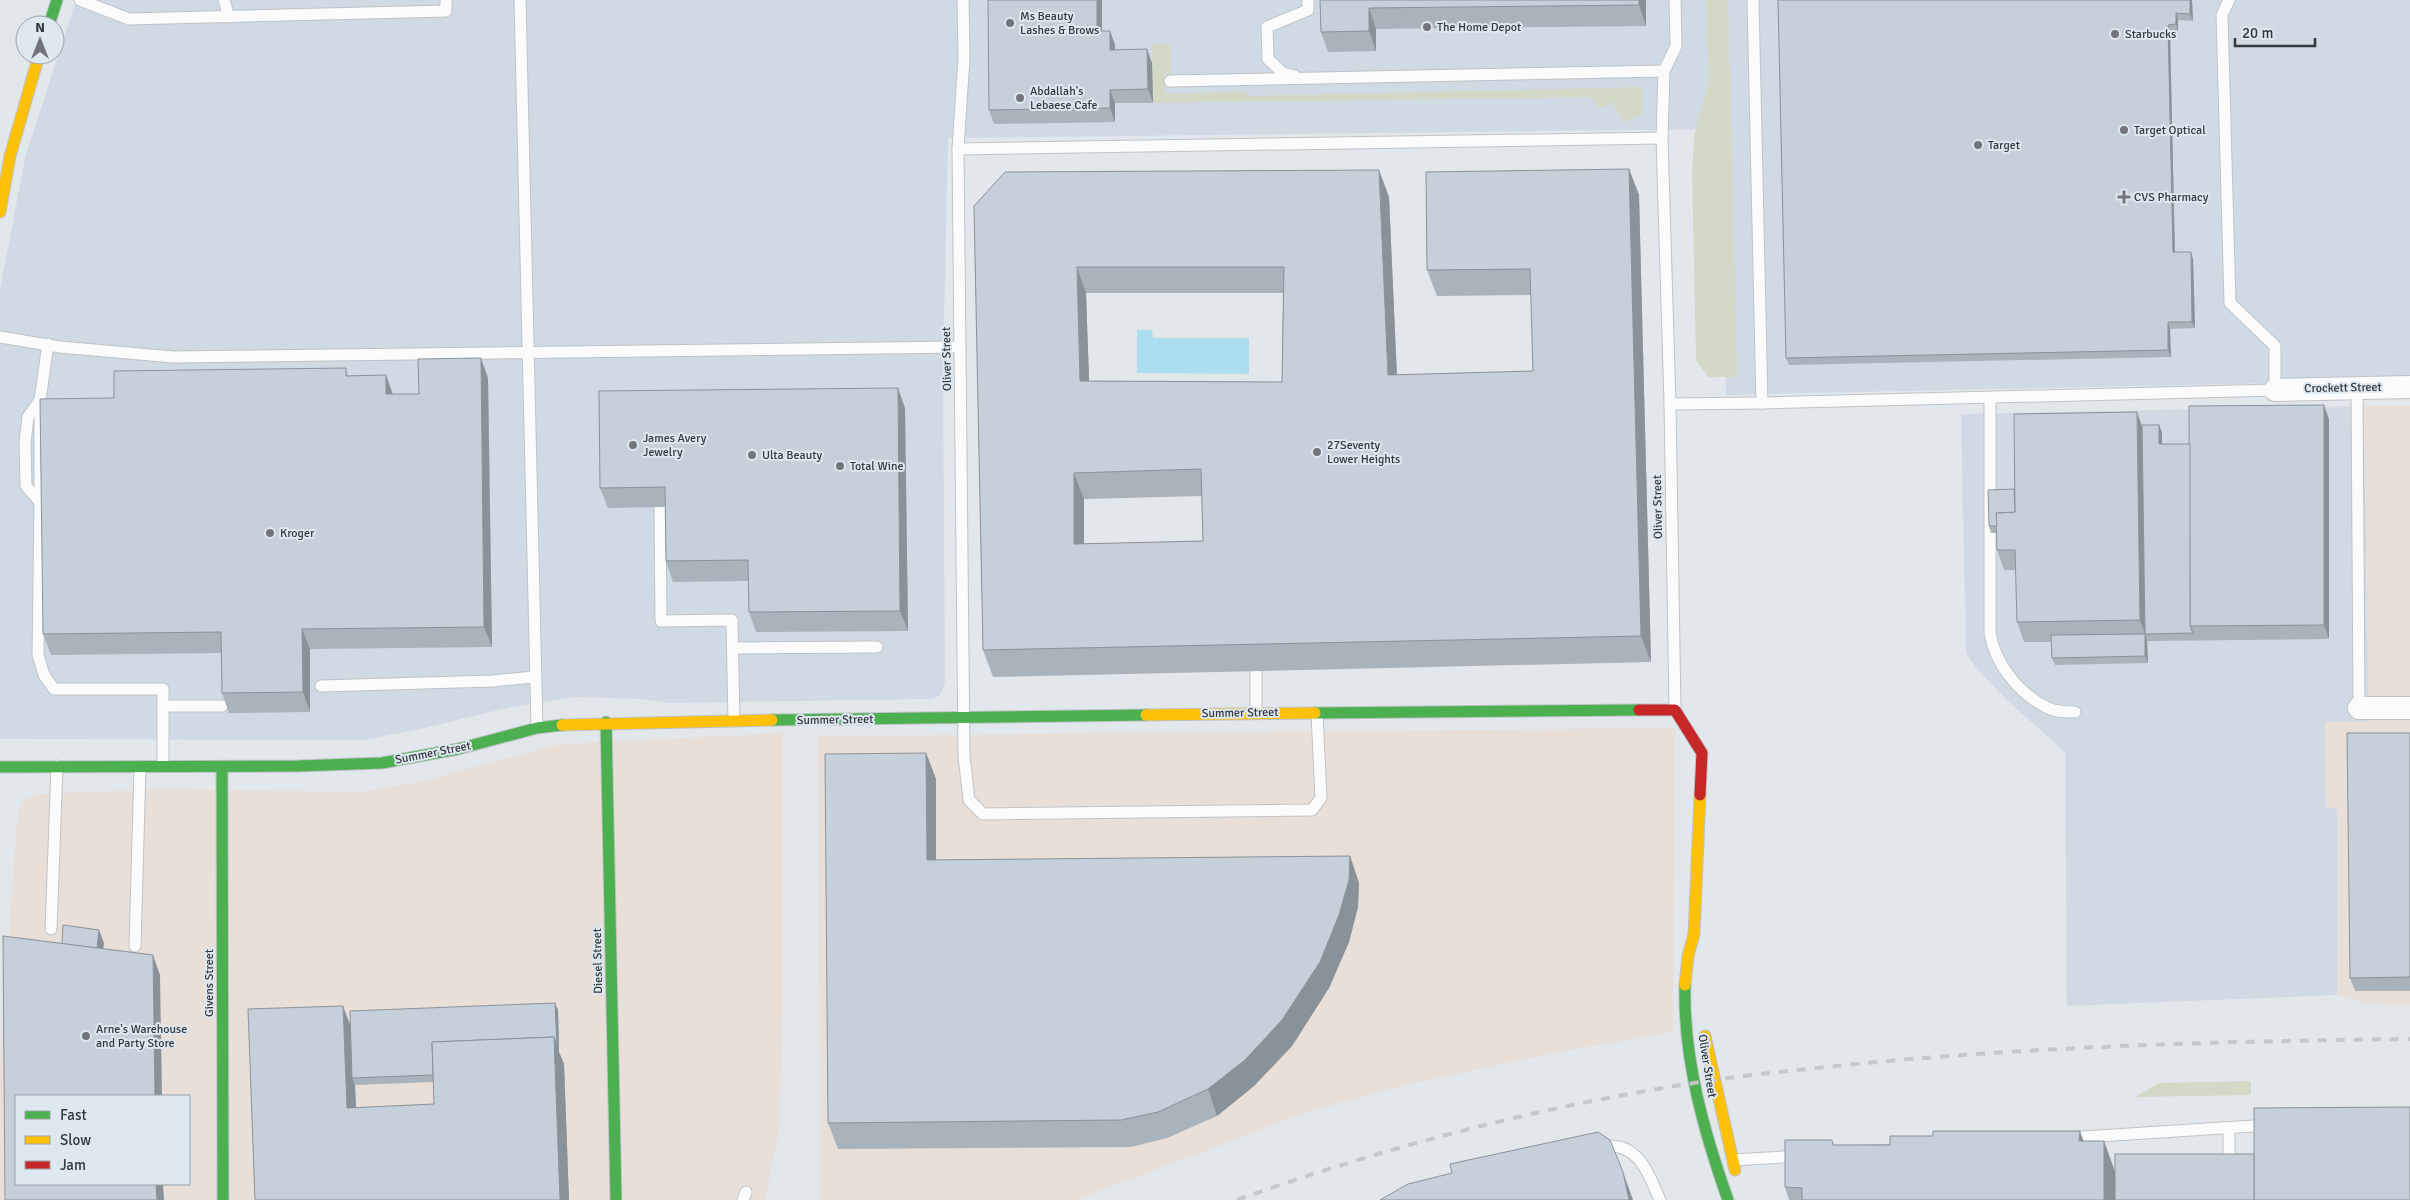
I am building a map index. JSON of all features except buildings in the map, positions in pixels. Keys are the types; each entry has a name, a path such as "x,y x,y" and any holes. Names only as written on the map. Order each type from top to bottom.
{"street":[{"path":"52,15 57,0"},
{"path":"0,212 10,156 36,65"},
{"name":"Crockett Street","path":"2275,390 2410,387"},
{"path":"2359,708 2410,708"},
{"name":"Summer Street","path":"0,767 222,767 382,763 458,749 537,728 606,722 964,719 1317,712 1675,710"},
{"name":"Oliver Street","path":"1675,710 1702,753 1694,934 1687,958 1686,1014 1701,1115 1728,1200"},
{"name":"Diesel Street","path":"606,722 616,1200"},
{"name":"Givens Street","path":"222,767 223,1200"},
{"name":"Oliver Street","path":"1694,934 1700,950"},
{"name":"Oliver Street","path":"1703,1021 1706,1048 1740,1184"}],"lane":[{"path":"80,0 129,20 446,11 446,0"},
{"path":"224,0 230,17"},
{"path":"520,0 534,677 537,728"},
{"name":"Oliver Street","path":"963,0 964,58 958,149 964,756 969,800 983,814 1312,810 1321,798 1317,712"},
{"path":"1307,79 1283,73 1268,59 1267,26 1308,10 1308,0"},
{"path":"1170,81 1664,71 1676,46 1675,0"},
{"path":"1753,0 1762,403"},
{"path":"1670,404 2275,390 2275,346 2230,303 2222,16 2229,0"},
{"name":"Oliver Street","path":"1664,71 1662,138 1670,404 1675,710"},
{"path":"958,149 1662,138"},
{"path":"0,337 129,354 173,357 960,347"},
{"path":"48,344 40,400 28,417 25,442 26,486 40,502 38,655 44,675 54,689 163,689 163,767"},
{"path":"2357,388 2359,708"},
{"path":"1990,398 1990,633 1992,648 2004,669 2029,696 2049,709 2075,712"},
{"path":"660,507 661,621 732,620 734,721"},
{"path":"733,648 878,647"},
{"path":"1256,671 1256,713"},
{"path":"321,686 534,677"},
{"path":"163,706 222,706"},
{"path":"51,929 57,766"},
{"path":"135,946 140,767"},
{"path":"2052,1140 2276,1125"},
{"path":"2228,1161 2229,1128"},
{"path":"1588,1149 1606,1145 1628,1149 1644,1162 1660,1200"},
{"path":"1716,1162 1816,1155"}],"shaded area":[{"path":"76,0 2410,0 2410,380 1726,395 1723,129 948,138 943,369 945,681 939,696 932,699 668,703 641,699 576,697 511,707 412,731 362,740 0,739 0,290 25,158 55,65 65,65 65,34"},
{"path":"2364,406 2369,721 2325,722 2326,807 2337,808 2337,995 2067,1006 2065,752 2009,702 1976,668 1966,653 1961,414"},
{"path":"2364,406 2410,406 2410,1005 2371,1004 2337,995 2337,809 2326,807 2325,722 2369,721"},
{"path":"1675,728 1673,1032 1559,1052 1400,1086 1304,1113 1076,1200 821,1200 817,736"},
{"path":"783,733 783,1012 779,1130 765,1200 0,1200 0,1068 4,1003 16,833 19,809 28,798 41,794 164,789 362,792 424,781 560,744"}],"green space":[{"path":"1706,0 1728,0 1737,377 1708,377 1696,360 1692,173 1694,137 1709,81"},
{"path":"1152,44 1170,44 1171,74 1164,73 1165,94 1246,91 1247,96 1642,87 1643,114 1624,122 1612,102 1599,109 1591,97 1153,103"},
{"path":"2251,1081 2251,1095 2135,1097 2159,1083"}],"water":[{"path":"1137,330 1152,330 1153,338 1249,338 1249,374 1137,373"}],"railway":[{"path":"1237,1200 1349,1163 1463,1131 1578,1104 1715,1080 1866,1063 2002,1052 2206,1043 2410,1039"}],"traffic: fast":[{"path":"52,15 57,0"},
{"path":"1315,713 1639,710"},
{"path":"772,720 1146,715"},
{"path":"606,722 616,1200"},
{"path":"0,767 298,766 382,763 458,749 537,728 562,725"},
{"path":"222,767 223,1200"},
{"path":"1685,985 1685,1012 1691,1067 1703,1121 1728,1200"}],"traffic: slow":[{"path":"0,212 10,156 36,65"},
{"path":"1146,715 1315,713"},
{"path":"562,725 772,720"},
{"path":"1685,985 1688,956 1694,934 1700,795"},
{"path":"1705,1036 1735,1170"}],"traffic: jam":[{"path":"1639,710 1675,710 1702,753 1700,795"}],"place":[{"name":"Ms Beauty Lashes & Brows","path":"1010,23"},
{"name":"The Home Depot","path":"1427,27"},
{"name":"Starbucks","path":"2115,34"},
{"name":"Abdallah's Lebaese Cafe","path":"1020,98"},
{"name":"Target Optical","path":"2124,130"},
{"name":"Target","path":"1978,145"},
{"name":"CVS Pharmacy","path":"2124,197"},
{"name":"James Avery Jewelry","path":"633,445"},
{"name":"27Seventy Lower Heights","path":"1317,452"},
{"name":"Ulta Beauty","path":"752,455"},
{"name":"Total Wine","path":"840,466"},
{"name":"Kroger","path":"270,533"},
{"name":"Arne's Warehouse and Party Store","path":"86,1036"}]}
